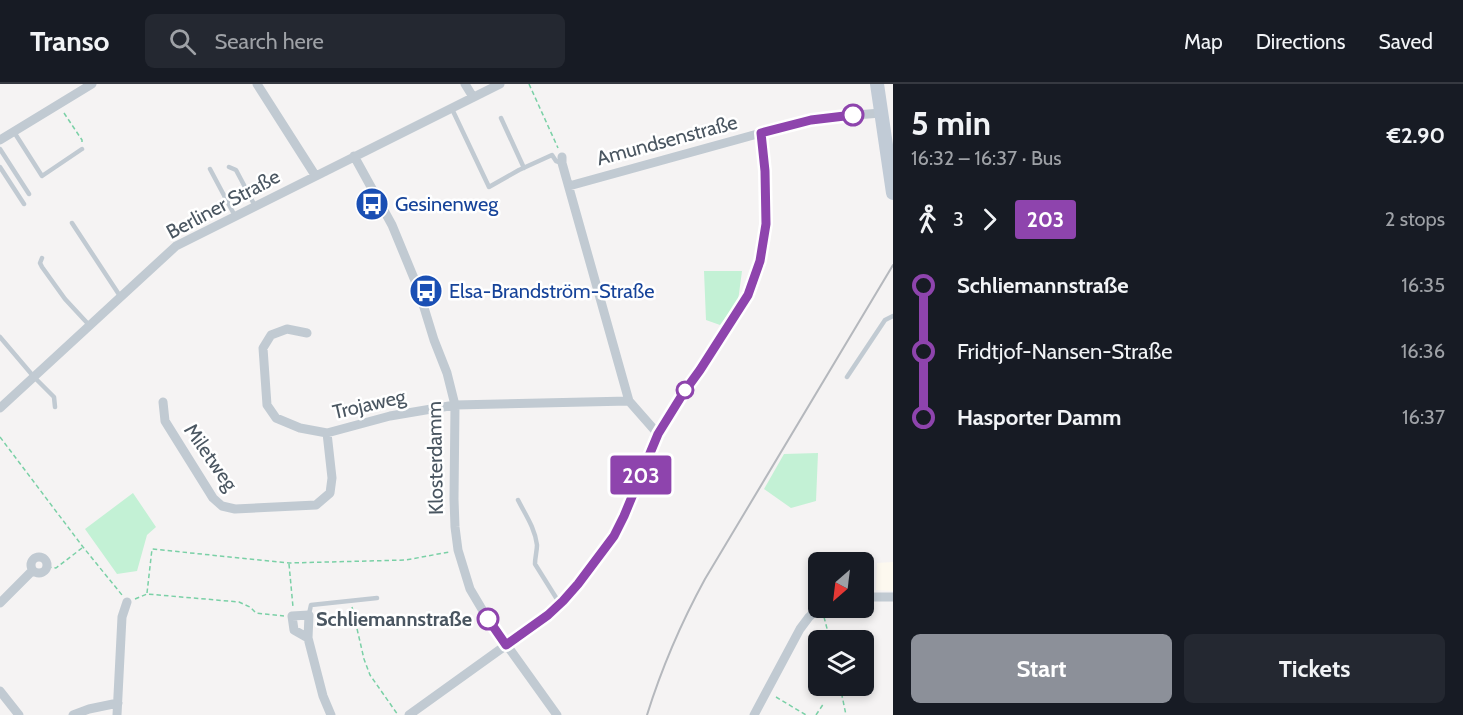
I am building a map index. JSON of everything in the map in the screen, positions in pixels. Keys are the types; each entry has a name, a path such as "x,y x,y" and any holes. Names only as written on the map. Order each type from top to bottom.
{"main road":[{"path":"877,84 893,194"}],"street":[{"path":"0,140 92,84"},
{"path":"257,84 315,176"},
{"path":"465,84 473,97"},
{"name":"Berliner Straße","path":"0,408 176,246 500,84"},
{"name":"Amundsenstraße","path":"569,186 811,120 881,113"},
{"path":"408,715 548,615 578,584 614,536 658,434 748,295 760,261 766,224 765,171 761,133"},
{"name":"Klosterdamm","path":"354,156 392,225 447,373 455,405 454,499 458,550 470,589 506,645 557,715"},
{"path":"562,160 628,401 658,434"},
{"name":"Trojaweg","path":"307,333 287,329 271,335 263,348 267,405 276,418 300,429 327,433 390,416 455,405"},
{"path":"455,405 628,401"},
{"name":"Miletweg","path":"163,402 165,421 213,498 222,506 235,509 316,505 330,493 332,478 327,433"},
{"path":"0,603 32,571 42,573 47,567"},
{"path":"874,597 893,597"},
{"path":"117,715 122,617 127,602"},
{"path":"308,638 294,630 293,616 309,615 308,638 323,696 331,715"},
{"path":"754,715 800,629 808,618"},
{"path":"0,691 19,715"},
{"path":"73,715 89,709 118,704"}],"lane":[{"path":"451,108 489,187 552,155 556,161 562,160"},
{"path":"501,118 524,168"},
{"path":"14,132 42,176 82,149"},
{"path":"0,149 29,194"},
{"path":"0,167 24,204"},
{"path":"229,167 236,170 255,206"},
{"path":"210,169 235,216"},
{"path":"72,223 121,297"},
{"path":"42,258 40,263 42,267 62,295 90,326"},
{"path":"847,377 885,320 893,316"},
{"path":"0,337 54,397 55,407"},
{"path":"518,500 535,532 537,548 535,564 560,604"},
{"path":"309,615 311,605 377,598"}],"path":[{"path":"529,84 562,160"},
{"path":"59,104 82,140 82,149"},
{"path":"0,436 127,602 147,594 239,602 256,613 293,616 289,563"},
{"path":"47,567 56,568 83,547"},
{"path":"147,594 152,549 289,563 406,560 458,550"},
{"path":"350,601 370,675 398,715"},
{"path":"766,692 806,715"},
{"path":"842,696 846,715"},
{"path":"816,715 824,703"}],"shaded area":[{"path":"893,562 893,591 876,590 877,563"}],"green space":[{"path":"704,271 742,271 738,301 720,325 706,320"},
{"path":"818,453 816,501 791,508 764,489 784,454"},
{"path":"133,493 156,527 147,535 137,571 117,574 85,529"}],"railway":[{"path":"647,715 673,646 705,579 893,265"}],"bus line":[{"name":"203","path":"488,619 506,645 548,615 563,601 614,536 658,434 748,295 760,261 766,224 765,171 761,133 811,120 853,115"}],"place":[{"name":"Gesinenweg","path":"372,204"},
{"name":"Elsa-Brandström-Straße","path":"426,291"},
{"name":"Schliemannstraße","path":"488,619"}]}
